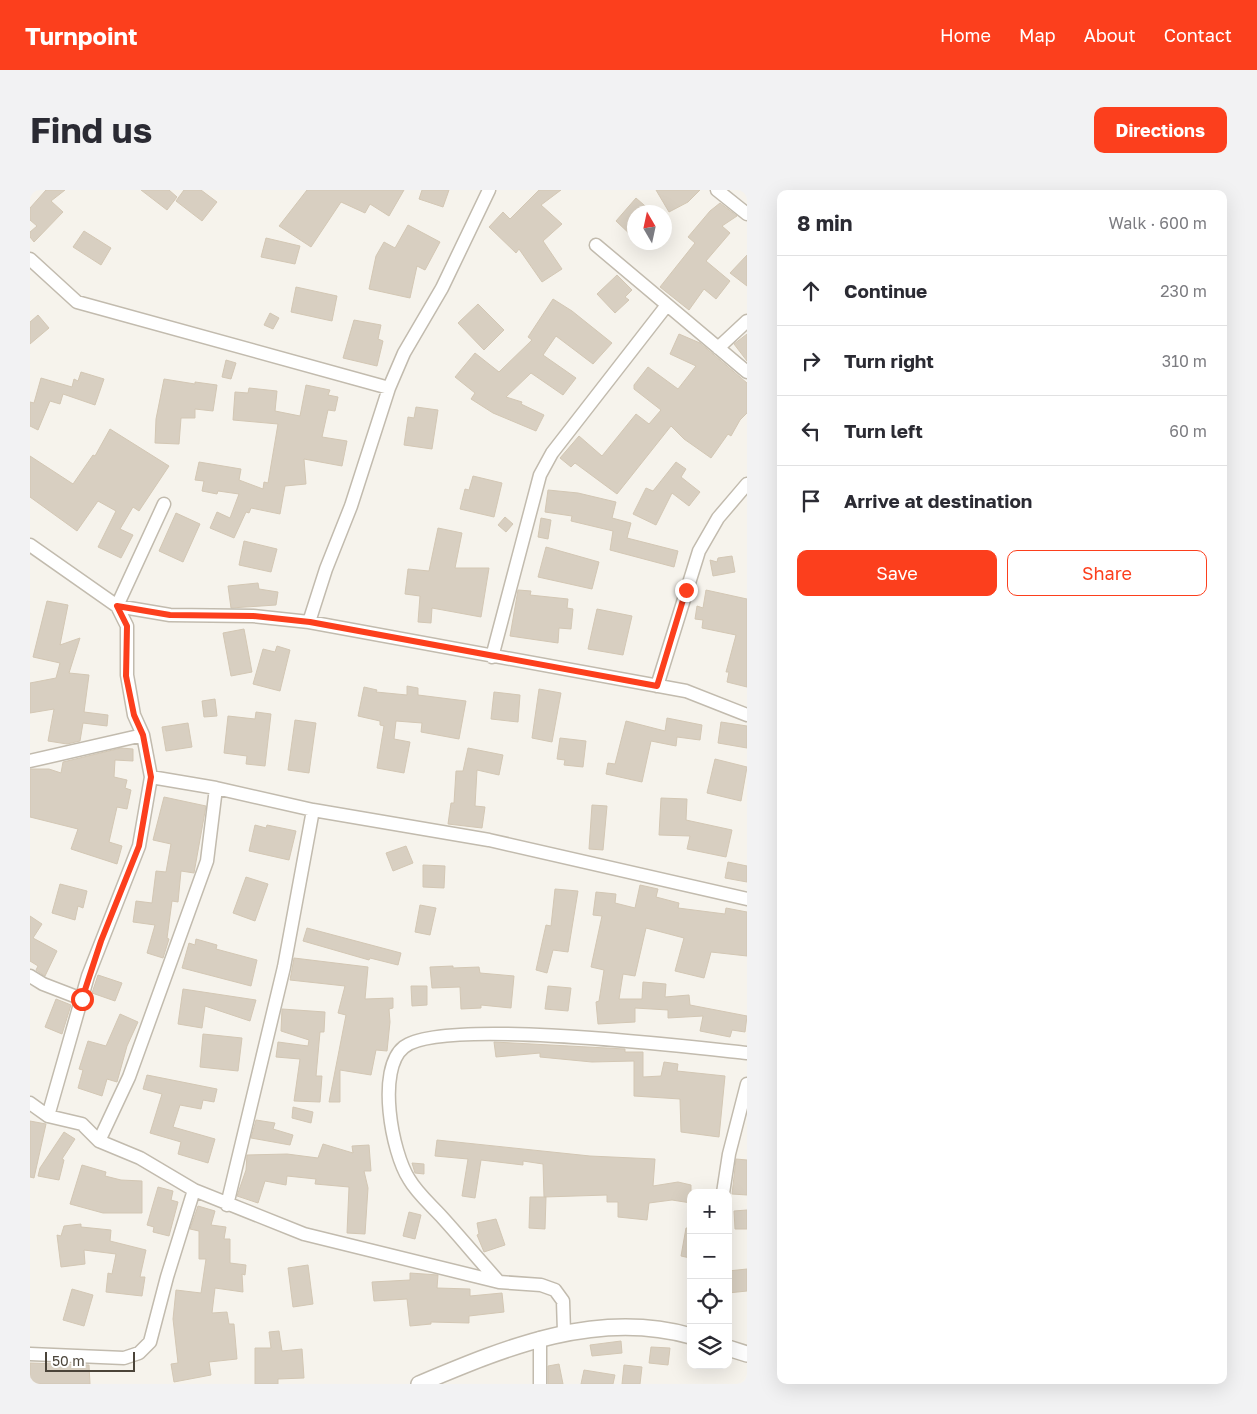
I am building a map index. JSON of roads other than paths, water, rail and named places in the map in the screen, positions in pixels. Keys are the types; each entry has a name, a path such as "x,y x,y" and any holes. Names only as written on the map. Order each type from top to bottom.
{"street":[{"path":"310,622 326,569 351,506 389,388 404,354 442,288 489,190"},
{"path":"717,190 747,214"},
{"path":"596,245 747,372"},
{"path":"30,259 77,302 389,388"},
{"path":"492,657 540,475 552,454 667,305"},
{"path":"718,348 747,320"},
{"path":"657,686 699,551 718,518 747,484"},
{"path":"117,606 164,504"},
{"path":"30,545 117,606 170,615 253,616 310,622 492,657 686,691 747,715"},
{"path":"48,1116 98,950 139,846 151,777 143,735 134,715 126,676 127,626 117,606"},
{"path":"30,761 143,735"},
{"path":"151,777 216,788 313,810 488,840 747,899"},
{"path":"99,1141 129,1077 207,860 216,788"},
{"path":"227,1205 284,967 313,810"},
{"path":"30,976 43,984 82,999"},
{"path":"499,1282 409,1180 402,1165 389,1111 388,1081 395,1056 405,1046 424,1039 472,1035 525,1035 615,1040 747,1053"},
{"path":"724,1189 729,1154 747,1084"},
{"path":"30,1103 48,1116 82,1124 99,1141 140,1158 194,1190 227,1205 304,1234 354,1248 434,1264 499,1282 542,1285 555,1290 563,1301 564,1332"},
{"path":"30,1354 124,1358 139,1353 150,1342 167,1276 194,1190"},
{"path":"419,1384 540,1338 564,1332 632,1328 687,1335"},
{"path":"540,1338 540,1384"},
{"path":"732,1349 747,1354"}]}
